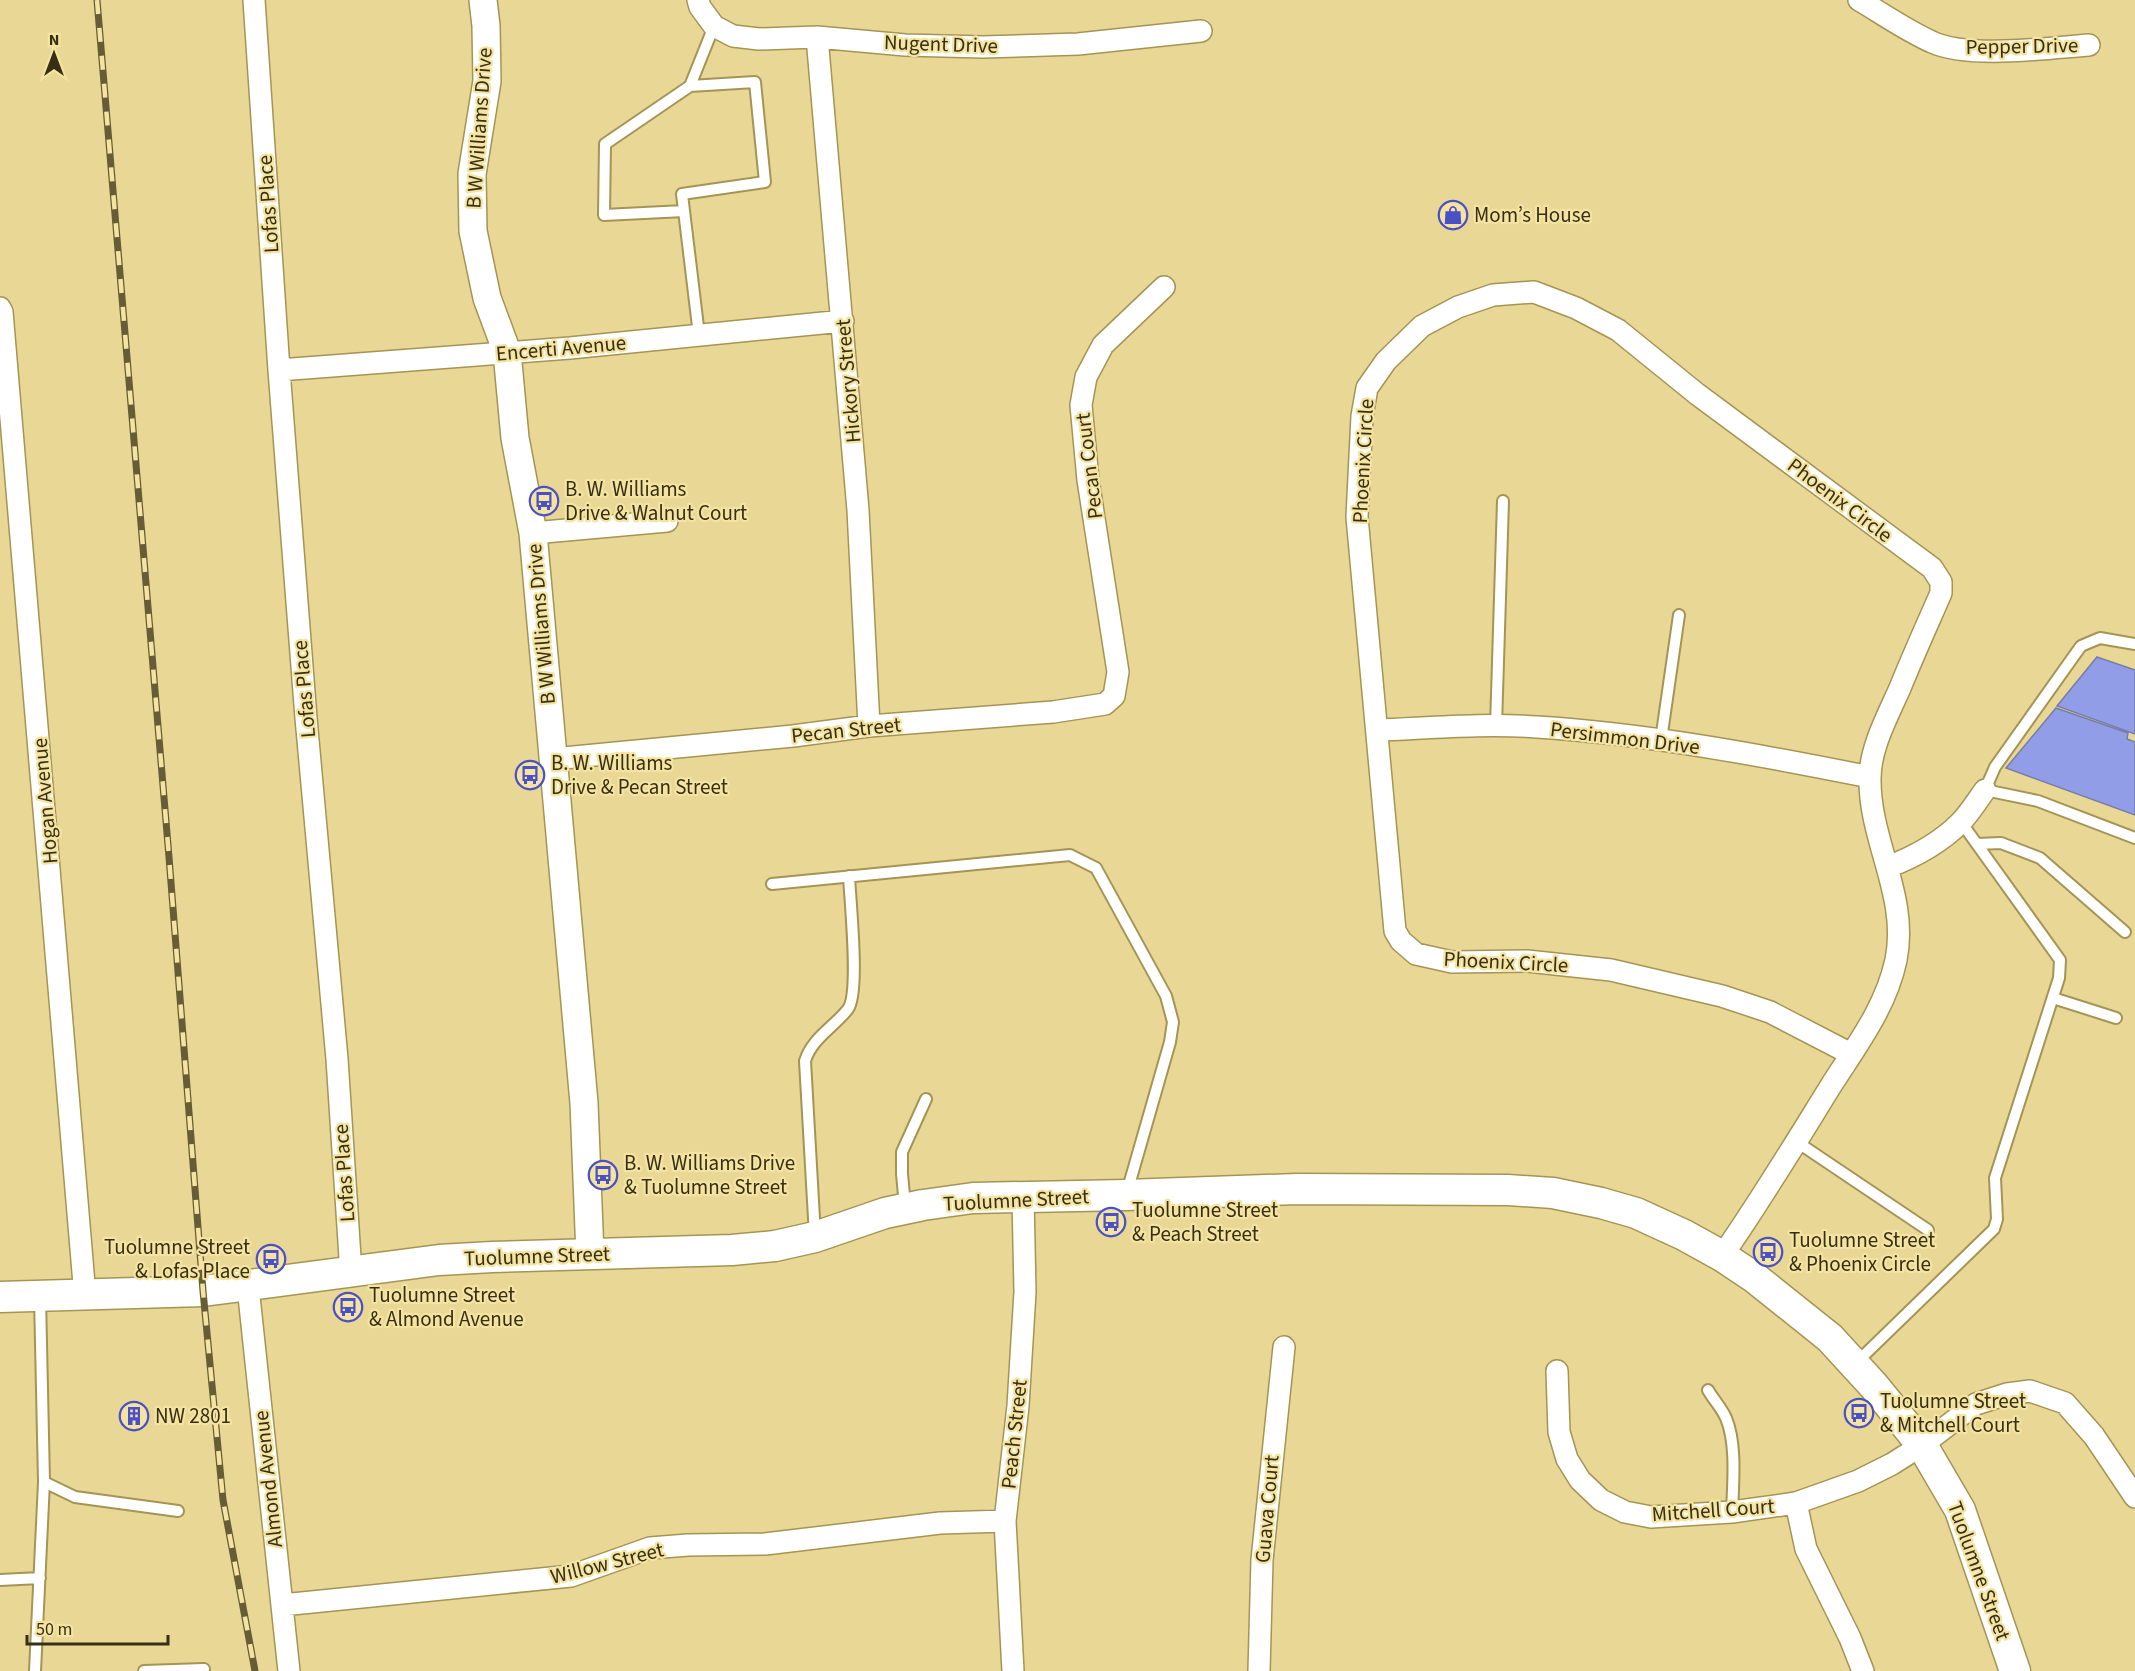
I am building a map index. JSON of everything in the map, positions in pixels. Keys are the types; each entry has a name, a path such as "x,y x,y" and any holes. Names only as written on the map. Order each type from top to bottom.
{"main road":[{"name":"Tuolumne Street","path":"0,1297 171,1293 248,1287 439,1260 732,1250 775,1246 815,1237 905,1209 973,1198 1297,1190 1508,1190 1553,1193 1601,1203 1636,1214 1684,1235 1722,1256 1791,1305 1830,1338 1875,1386 1922,1445 1960,1510 2015,1671"}],"street":[{"name":"Lofas Place","path":"254,0 279,370 306,718 337,1059 351,1273"},
{"name":"B W Williams Drive","path":"483,0 487,81 472,174 472,231 487,298 507,352 515,438 533,533 584,1103 590,1255"},
{"path":"698,0 700,7 714,26"},
{"name":"Pepper Drive","path":"1860,0 1933,43 1965,50 1996,51 2089,45"},
{"name":"Nugent Drive","path":"714,26 733,36 759,39 817,37 905,45 983,47 1078,44 1201,31"},
{"name":"Hickory Street","path":"817,37 858,510 869,726"},
{"name":"Pecan Court","path":"1118,674 1088,480 1081,405 1086,376 1103,345 1164,287"},
{"name":"Phoenix Circle","path":"1722,1256 1797,1142 1873,1020 1888,990 1896,959 1899,931 1897,904 1878,839 1870,777 1875,750 1887,716 1941,593 1941,582 1932,568 1697,394 1618,330 1576,308 1534,292 1493,295 1458,307 1422,326 1386,361 1367,388 1362,416 1357,517 1395,931 1401,941 1416,954 1452,962 1527,961 1622,972 1722,996 1770,1012 1851,1054"},
{"name":"Hogan Avenue","path":"0,308 39,729 85,1296"},
{"name":"Encerti Avenue","path":"279,370 570,348 843,321"},
{"path":"533,533 667,521"},
{"name":"Pecan Street","path":"553,759 793,736 869,726 1053,712 1105,704 1114,696 1118,674"},
{"name":"Persimmon Drive","path":"1377,730 1536,727 1661,740 1870,777"},
{"path":"1888,867 1911,858 1961,822 1985,790"},
{"name":"Peach Street","path":"1013,1671 1005,1521 1018,1406 1025,1292 1023,1197"},
{"name":"Almond Avenue","path":"248,1287 289,1671"},
{"name":"Guava Court","path":"1259,1671 1262,1560 1284,1347"},
{"name":"Mitchell Court","path":"1557,1371 1558,1432 1567,1459 1580,1480 1601,1500 1625,1512 1651,1517 1732,1512 1796,1503 1858,1481 1922,1445 1976,1404 2007,1394 2030,1390 2065,1403 2094,1436 2135,1497"},
{"path":"1796,1503 1806,1549 1850,1638 1863,1671"},
{"name":"Willow Street","path":"282,1605 571,1576 650,1548 765,1544 940,1523 1005,1521"}],"lane":[{"path":"690,86 714,26"},
{"path":"684,211 603,215 606,144 690,86 755,82 765,182 682,194 699,335"},
{"path":"1496,726 1503,501"},
{"path":"1661,740 1679,615"},
{"path":"2135,644 2100,638 2081,646 1995,767 1985,790 2038,801 2135,838"},
{"path":"1854,1365 1994,1229 1997,1219 1995,1178 2060,978 2060,960 1961,822"},
{"path":"1977,844 2001,843 2040,858 2125,932"},
{"path":"772,884 1070,855 1096,868 1166,996 1173,1022 1170,1042 1126,1195"},
{"path":"815,1237 805,1061 809,1049 850,1007 854,988 849,876"},
{"path":"2053,998 2116,1018"},
{"path":"905,1209 902,1152 926,1099"},
{"path":"1797,1142 1928,1230"},
{"path":"35,1671 44,1482 40,1296"},
{"path":"1708,1390 1727,1420 1733,1459 1732,1512"},
{"path":"44,1482 75,1497 178,1511"},
{"path":"0,1580 40,1578"},
{"path":"144,1671 204,1669"}],"water":[{"path":"2097,657 2135,670 2135,734 2057,706"},
{"path":"2056,708 2128,733 2127,739 2135,742 2135,815 2006,768"}],"railway":[{"path":"97,0 203,1291 223,1500 255,1671"}],"place":[{"name":"Mom’s House","path":"1453,215"},
{"name":"B. W. Williams Drive & Walnut Court","path":"544,501"},
{"name":"B. W. Williams Drive & Pecan Street","path":"530,775"},
{"name":"B. W. Williams Drive & Tuolumne Street","path":"603,1175"},
{"name":"Tuolumne Street & Peach Street","path":"1111,1222"},
{"name":"Tuolumne Street & Phoenix Circle","path":"1768,1252"},
{"name":"Tuolumne Street & Lofas Place","path":"271,1259"},
{"name":"Tuolumne Street & Almond Avenue","path":"348,1307"},
{"name":"Tuolumne Street & Mitchell Court","path":"1859,1413"},
{"name":"NW 2801","path":"134,1416"}]}
